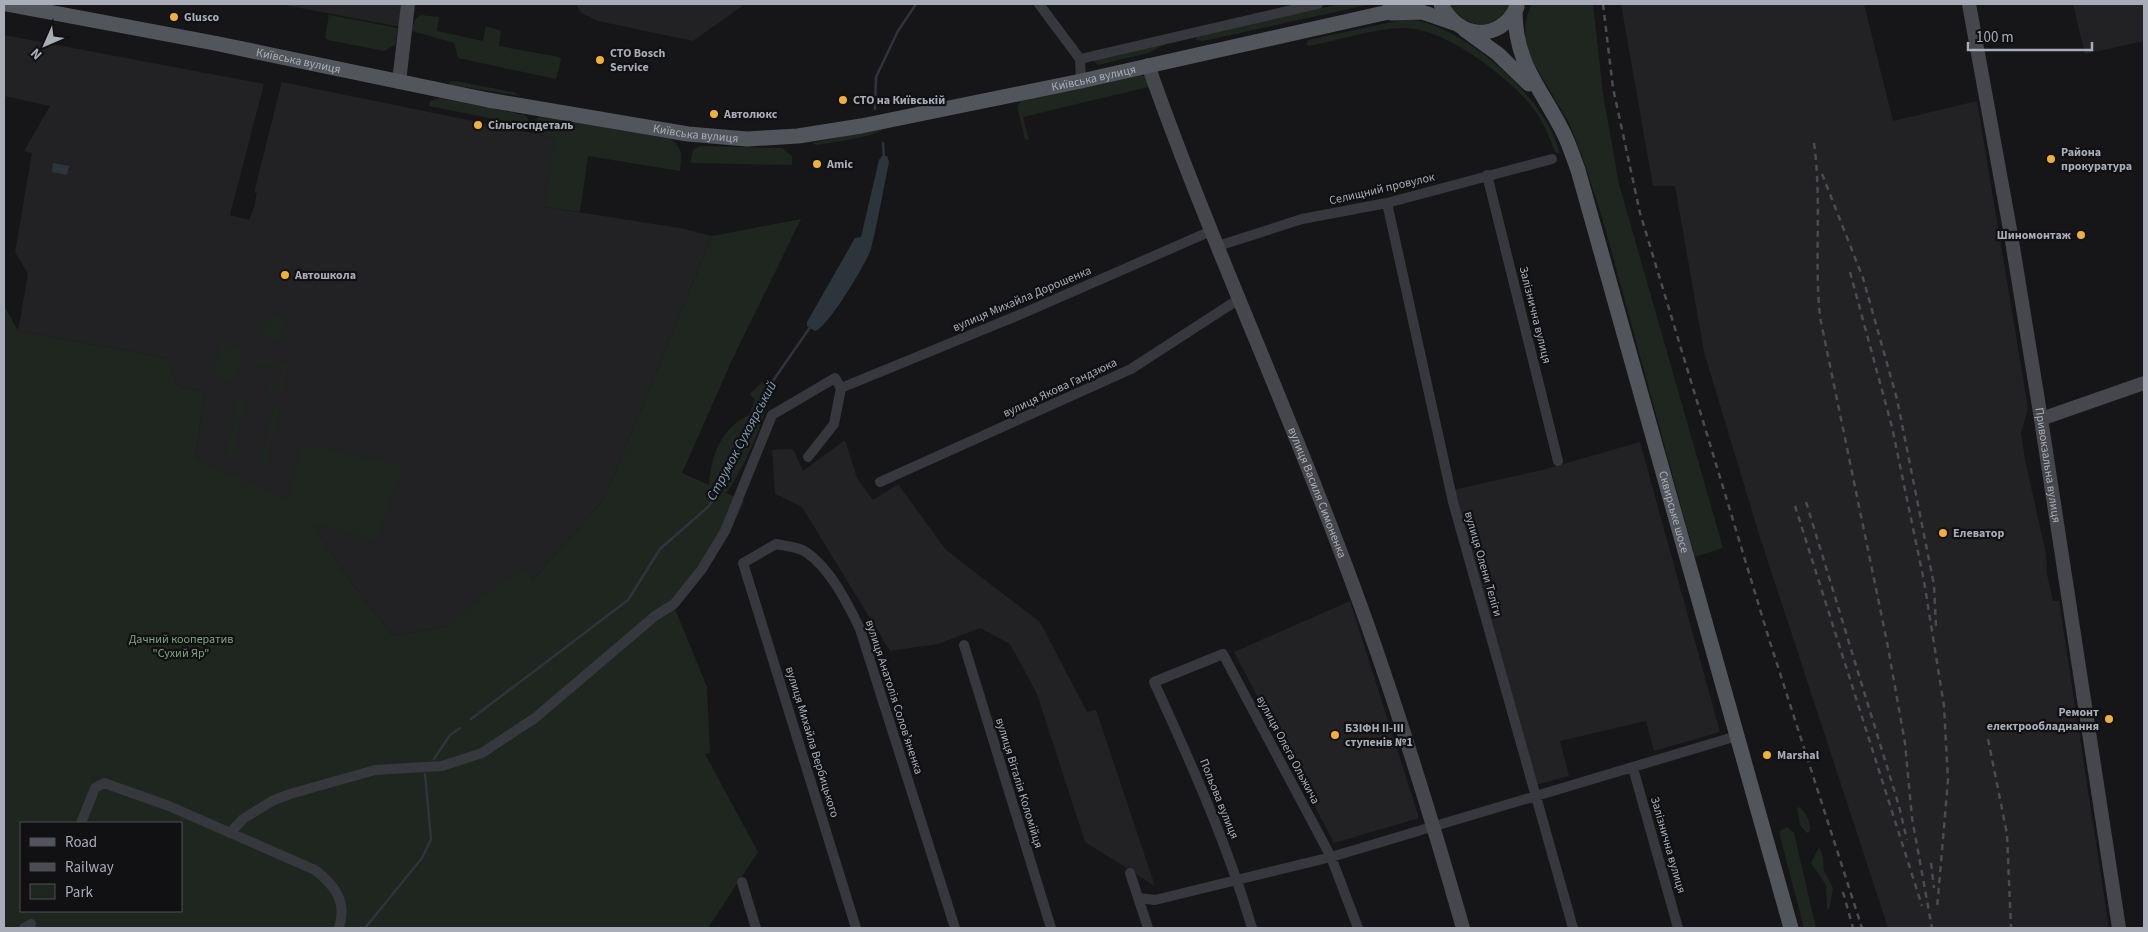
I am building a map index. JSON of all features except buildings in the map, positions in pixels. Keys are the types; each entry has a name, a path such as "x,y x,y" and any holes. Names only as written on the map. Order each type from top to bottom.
{"main road":[{"name":"Київська вулиця","path":"6,4 214,43 399,82 659,129 718,138 747,139 825,133 1080,81 1384,13 1405,4"},
{"path":"1441,4 1460,27 1486,32 1498,28 1517,7"},
{"name":"Сквирське шосе","path":"1517,7 1518,47 1543,100 1562,130 1578,170 1791,928"},
{"name":"Київська вулиця","path":"1384,13 1422,12 1460,27"},
{"name":"Сквирське шосе","path":"1460,27 1513,67 1543,100"}],"street":[{"path":"399,82 408,4"},
{"name":"Київська вулиця","path":"1080,59 1294,6 1318,4"},
{"name":"Привокзальна вулиця","path":"1969,4 2001,178 2041,419 2119,928"},
{"path":"1043,5 1080,59 1080,81"},
{"name":"вулиця Василя Симоненка","path":"1148,65 1186,173 1218,246 1353,585 1434,826 1464,928"},
{"name":"Селищний провулок","path":"1218,246 1302,219 1386,203 1552,159"},
{"name":"Залізнична вулиця","path":"1487,175 1558,461"},
{"name":"вулиця Олени Теліги","path":"1386,203 1453,502 1572,928"},
{"name":"вулиця Михайла Дорошенка","path":"842,388 1026,312 1211,231"},
{"name":"вулиця Якова Гандзюка","path":"880,482 1131,369 1239,299"},
{"path":"230,833 243,819 272,801 290,794 376,770 442,766 482,753 535,718 655,616 674,604 702,569 725,531 772,415 836,378 842,388 834,424 808,457"},
{"path":"2041,419 2144,384"},
{"name":"вулиця Анатолія Соловʼяненка","path":"743,563 776,544 806,551 842,591 860,629 955,928"},
{"name":"вулиця Михайла Вербицького","path":"743,563 856,928"},
{"name":"вулиця Віталія Коломійця","path":"964,645 1051,928"},
{"name":"вулиця Олега Ольжича","path":"1154,682 1223,654 1331,857 1358,928"},
{"name":"Польова вулиця","path":"1154,682 1199,781 1238,879 1252,928"},
{"path":"1139,898 1154,900 1331,857 1737,736"},
{"name":"Залізнична вулиця","path":"1633,768 1678,928"},
{"path":"81,822 95,788 104,783 169,806 316,870 329,880 342,900 343,915 339,928"},
{"path":"1130,873 1148,928"},
{"path":"742,882 756,928"}],"shaded area":[{"path":"279,4 404,4 401,27"},
{"path":"576,4 745,4 693,41 598,21 581,13"},
{"path":"1621,4 1864,4 1893,121 1977,101 2028,408 2021,433 2025,460 2046,554 2047,574 2053,601 2059,601 2109,928 1888,928 1758,531 1704,352 1675,186 1653,186"},
{"path":"2073,4 2144,4 2144,41 2085,54"},
{"path":"4,35 264,84 230,215 249,220 254,207 257,193 254,192 282,82 556,138 545,207 680,228 712,236 605,498 533,580 526,570 448,626 393,636 346,576 310,522 289,502 195,457 205,391 178,387 167,358 18,331 28,274 15,252 32,153 24,151 50,106 4,96"},
{"path":"882,156 887,156 889,162 871,249 855,280 837,308 821,327 815,331 807,326 807,322 855,238 861,237 879,160"},
{"path":"53,163 69,166 67,175 52,172"},
{"path":"845,440 857,478 873,500 898,484 946,550 1040,622 1087,712 1096,710 1155,886 1085,842 1037,694 1010,644 980,628 938,644 890,651 802,507 775,494 772,450 793,449 803,471"},
{"path":"1640,442 1720,732 1654,751 1646,721 1560,741 1569,776 1536,785 1453,490 1542,470"},
{"name":"БЗІФН ІІ-ІІІ ступенів №1","path":"1350,601 1419,818 1334,843 1234,652"}],"green space":[{"path":"1340,4 1372,4 1203,41 1196,40 1197,36"},
{"path":"1449,4 1510,4 1496,20 1488,24 1480,24 1463,18"},
{"path":"1532,4 1593,4 1603,94 1619,184 1723,548 1695,557 1602,217 1582,156 1569,123 1529,55 1525,30"},
{"path":"329,15 398,28 395,45 384,51 328,40 325,37"},
{"path":"420,15 439,17 437,31 483,41 486,26 501,31 499,46 559,57 561,60 556,79 458,58 454,43 412,31 414,21"},
{"path":"1406,19 1428,23 1452,34 1476,49 1499,67 1521,88 1539,110 1552,133 1560,154 1555,152 1546,130 1533,108 1508,82 1474,56 1437,36 1419,30 1403,28 1367,33 1309,46 1306,44 1308,40"},
{"path":"1168,43 1148,53 1098,65 1094,62 1095,59"},
{"path":"1137,74 1147,77 1148,87 1023,117 1029,140 1025,139 1017,107 1021,101"},
{"path":"455,81 513,92 521,96 453,85 448,82"},
{"path":"439,98 525,115 529,120 528,126 429,106 430,101"},
{"path":"540,116 670,139 680,149 680,171 588,156 580,212 545,207 555,138 533,133 535,120"},
{"path":"886,127 873,134 853,139 816,145 812,143"},
{"path":"700,146 782,148 792,156 792,165 690,163 693,150"},
{"name":"Дачний кооператив \"Сухий Яр\"","path":"801,219 732,360 682,473 709,485 712,463 719,444 731,427 749,415 755,400 750,394 762,382 770,385 770,395 761,424 747,457 726,493 744,501 729,534 675,609 707,687 710,753 705,754 758,852 708,928 4,928 4,305 18,331 167,358 178,387 205,391 195,457 288,501 302,444 403,466 376,540 311,523 346,576 393,636 448,626 501,581 526,570 533,580 605,498 712,236"},
{"path":"267,314 286,318 280,342 262,337"},
{"path":"221,343 243,349 235,382 213,376"},
{"path":"258,357 289,364 282,394 266,391 268,384 278,386 281,369 257,364"},
{"path":"237,399 245,401 233,456 226,455"},
{"path":"273,407 280,409 268,464 261,462"},
{"path":"1799,807 1809,821 1810,831 1807,833 1800,825 1797,808"},
{"path":"1787,827 1794,833 1816,928 1804,928 1780,836 1780,831"},
{"path":"1819,847 1823,857 1824,871 1833,888 1829,910 1827,908 1826,885 1811,863"}],"waterway":[{"name":"Струмок Сухоярський","path":"875,109 876,77 898,31 916,4"},
{"name":"Струмок Сухоярський","path":"883,143 884,158"},
{"name":"Струмок Сухоярський","path":"471,719 628,600 660,549 709,506 721,486 770,385 811,326"},
{"name":"Струмок Сухоярський","path":"434,759 450,735 460,728"},
{"name":"Струмок Сухоярський","path":"365,928 422,858 431,839 425,774"}],"railway":[{"path":"1603,4 1613,88 1640,213 1769,639 1862,928"},
{"path":"1814,143 1820,317 1887,642 1905,743 1912,818 1932,928"},
{"path":"1822,174 1863,278 1897,399 1934,585 1936,626"},
{"path":"1850,272 1892,427 1924,581 1944,706 1948,780 1937,909"},
{"path":"1806,502 1899,806 1907,840"},
{"path":"1795,506 1922,906"},
{"path":"1988,739 2007,834 2011,928"},
{"path":"1931,863 1934,888"},
{"path":"1843,892 1853,928"}],"place":[{"name":"Glusco","path":"174,17"},
{"name":"СТО Bosch Service","path":"600,60"},
{"name":"СТО на Київській","path":"843,100"},
{"name":"Автолюкс","path":"714,114"},
{"name":"Сільгоспдеталь","path":"478,125"},
{"name":"Района прокуратура","path":"2051,159"},
{"name":"Amic","path":"817,164"},
{"name":"Шиномонтаж","path":"2081,235"},
{"name":"Автошкола","path":"285,275"},
{"name":"Елеватор","path":"1943,533"},
{"name":"Ремонт електрообладнання","path":"2109,719"},
{"name":"БЗІФН ІІ-ІІІ ступенів №1","path":"1335,735"},
{"name":"Marshal","path":"1767,755"}]}
